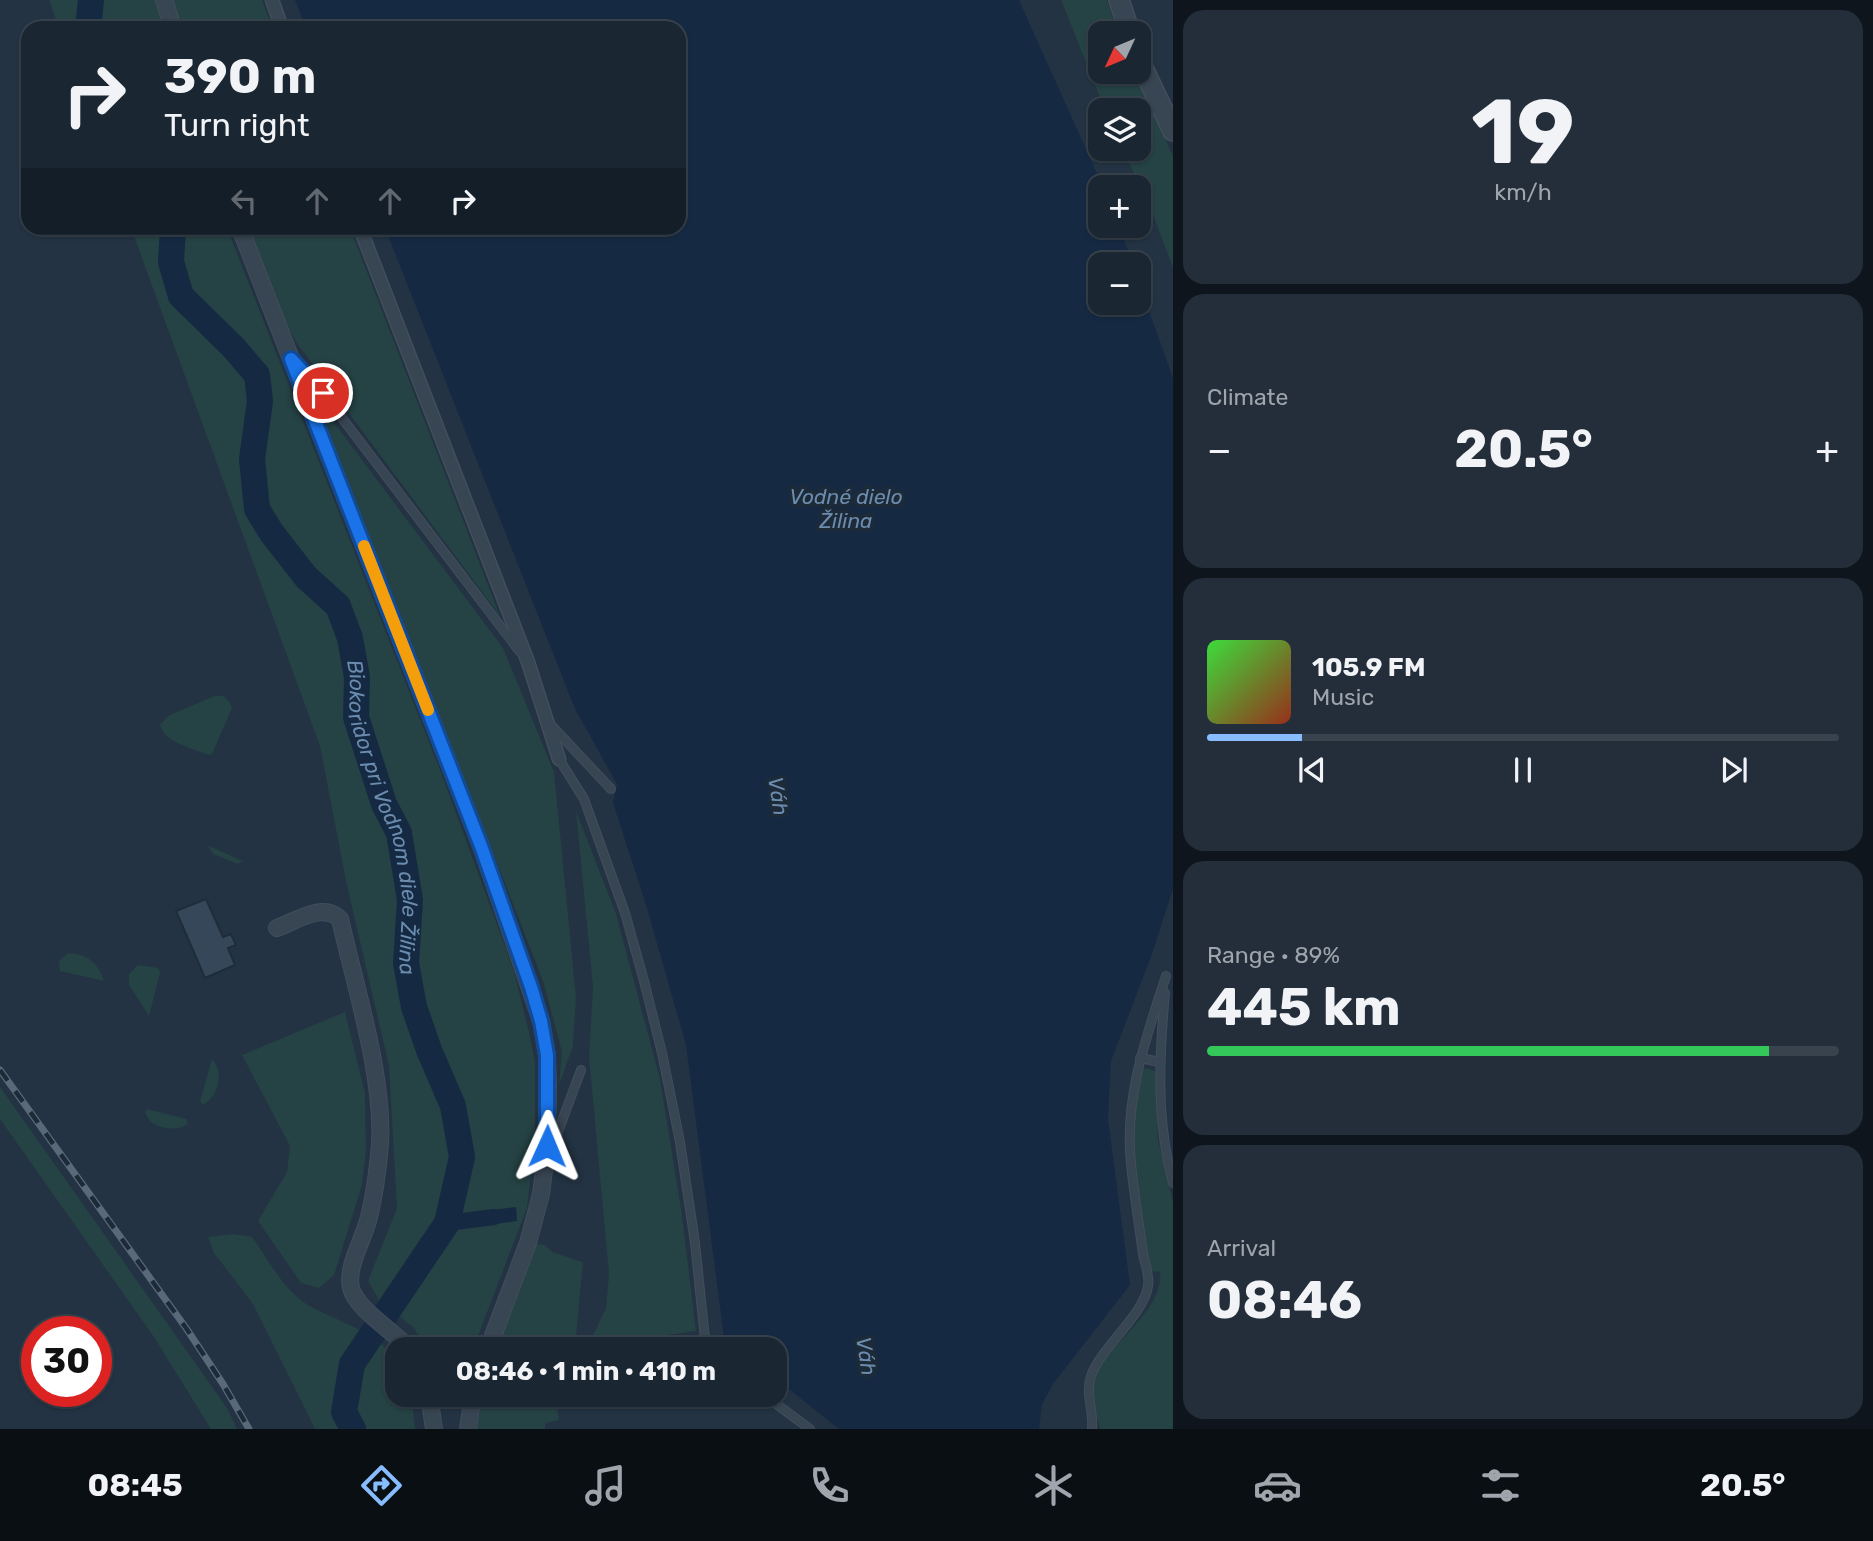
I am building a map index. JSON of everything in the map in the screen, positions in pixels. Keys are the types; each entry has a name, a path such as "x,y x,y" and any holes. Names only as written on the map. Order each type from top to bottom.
{"street":[{"path":"164,0 171,21"},
{"path":"272,0 280,21"},
{"path":"1119,0 1126,21"},
{"path":"1150,84 1173,131"},
{"path":"243,235 481,846 541,1021 547,1055 547,1146 541,1194 528,1244 493,1337"},
{"path":"363,235 528,662 559,759"},
{"path":"277,928 322,911 334,912 340,919 369,1047 379,1105 380,1140 377,1179 368,1220 351,1272 350,1285 354,1296 362,1305 399,1337"},
{"path":"431,1407 434,1429"},
{"path":"468,1429 471,1407"}],"lane":[{"path":"291,359 323,393 528,662"},
{"path":"548,722 611,789"},
{"path":"559,759 583,799 625,914 644,981 680,1142 695,1243 705,1337"},
{"path":"1092,1429 1088,1393 1090,1377 1098,1362 1132,1318 1148,1286 1129,1145 1131,1107 1140,1058 1166,976 1160,1062 1161,1122 1173,1184"},
{"path":"1140,1058 1160,1062"},
{"path":"547,1146 556,1137 581,1070"},
{"path":"782,1407 810,1429"}],"green space":[{"path":"49,0 262,0 270,21 56,21"},
{"path":"1061,0 1107,0 1114,21 1088,21 1088,68"},
{"path":"1095,84 1140,84 1147,98 1100,98"},
{"path":"1151,107 1173,156 1173,268 1151,210 1151,175 1135,175 1128,161 1151,161"},
{"path":"134,235 230,235 442,775 514,971 535,1062 535,1139 527,1208 478,1337 420,1337 413,1327 379,1300 368,1281 397,1208 389,1066 346,881 320,746"},
{"path":"240,235 353,235 500,616 296,342"},
{"path":"317,400 503,648 554,772 576,997 573,1046 559,1085 562,1052 543,981"},
{"path":"214,696 224,696 232,708 212,754 174,741 163,731 160,725 168,716"},
{"path":"576,811 616,914 660,1079 682,1215 696,1331 653,1337 592,1337 606,1308 609,1274 589,1057 593,987"},
{"path":"208,846 243,861 238,864 213,854"},
{"path":"68,953 86,957 99,969 104,981 60,971 59,961"},
{"path":"138,965 158,968 160,973 149,1016 129,985 129,974"},
{"path":"345,1012 365,1093 366,1150 362,1185 334,1275 319,1288 301,1283 258,1221 287,1172 290,1146 242,1055"},
{"path":"212,1059 218,1071 218,1084 213,1096 203,1105 200,1101"},
{"path":"1147,1068 1155,1071 1158,1139 1173,1202 1173,1429 1100,1429 1093,1395 1097,1375 1105,1360 1152,1303 1158,1288 1160,1272 1149,1271 1134,1142 1136,1091 1142,1070"},
{"path":"0,1087 227,1408 237,1429 211,1429 154,1337 0,1119"},
{"path":"147,1109 186,1119 188,1123 181,1128 160,1126 150,1121 145,1112"},
{"path":"234,1234 252,1237 294,1295 383,1345 385,1407 412,1407 415,1429 315,1429 253,1304 214,1253 208,1237"},
{"path":"537,1244 583,1262 576,1337 502,1337"},
{"path":"481,1407 557,1407 559,1420 545,1423 545,1429 477,1429"}],"water":[{"name":"Vodné dielo Žilina","path":"295,0 1019,0 1088,154 1088,161 1091,161 1098,175 1088,175 1088,238 1123,238 1129,252 1088,252 1088,315 1150,315 1173,378 1173,889 1151,957 1111,1061 1108,1119 1130,1285 1053,1384 1042,1404 1039,1429 839,1429 787,1388 787,1337 724,1337 686,1045 646,905 613,803 617,784 575,709 388,235 686,235 686,21 303,21"},
{"path":"516,1207 517,1221 495,1224 493,1210"}],"building":[{"path":"206,899 223,937 231,934 236,945 228,948 235,965 205,978 176,911"}],"waterway":[{"name":"Biokoridor pri Vodnom diele Žilina","path":"89,21 91,0"},
{"name":"Biokoridor pri Vodnom diele Žilina","path":"173,235 171,262 181,296 234,348 257,375 260,401 252,459 257,509 306,577 338,606 350,638 357,677 356,717 384,804 399,833 410,900 406,963 414,1007 453,1106 462,1157 447,1223 352,1364 344,1412 353,1429"},
{"path":"447,1223 494,1217"}],"railway":[{"path":"0,1070 186,1328 249,1429"}],"slow traffic":[{"path":"364,546 428,710"}],"route":[{"path":"323,393 291,359 481,846 531,987 547,1055 547,1146"}],"water label":[{"name":"Váh","path":"778,796"},
{"name":"Váh","path":"866,1356"}]}
